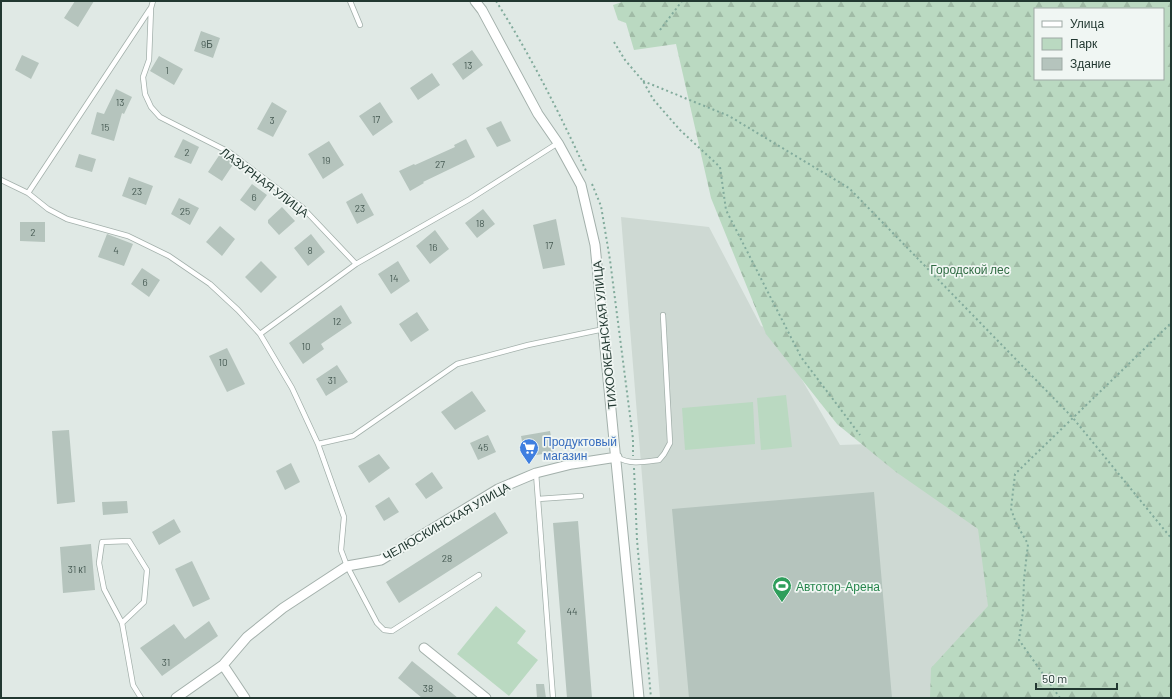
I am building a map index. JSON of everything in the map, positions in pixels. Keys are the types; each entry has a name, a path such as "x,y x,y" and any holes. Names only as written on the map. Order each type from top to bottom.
{"street":[{"name":"ТИХООКЕАНСКАЯ УЛИЦА","path":"475,1 482,10 538,114 558,143 581,185 595,245 617,457 620,510 639,698"},
{"name":"ЧЕЛЮСКИНСКАЯ УЛИЦА","path":"176,698 223,665 248,637 283,608 347,566 381,560 498,489 536,472 572,464 617,457"},
{"path":"424,648 486,698"},
{"path":"223,665 245,698"}],"lane":[{"path":"28,193 151,8 153,1"},
{"path":"350,1 360,25"},
{"name":"ЛАЗУРНАЯ УЛИЦА","path":"151,8 149,60 143,77 145,94 151,107 160,117 229,152 303,208 356,264"},
{"path":"260,334 356,264 470,199 558,143"},
{"path":"1,180 28,193 48,209 67,219 128,236 169,256 210,284 238,310 260,334 292,388 318,444 344,517 341,550 347,566 377,623 384,630 392,631 479,575"},
{"path":"617,457 624,462 659,460 670,443 663,315"},
{"path":"318,444 353,436 457,364 528,345 604,329"},
{"path":"536,472 553,698"},
{"path":"538,499 581,496"},
{"path":"122,623 144,602 147,570 129,541 102,542 99,563 104,589 122,623 133,685 141,698"}],"path":[{"path":"660,30 682,1"},
{"path":"614,42 625,60 643,81 653,100 680,130 720,167 726,210 801,357 860,435"},
{"path":"643,81 729,116 849,188 1073,418 1171,538"},
{"path":"1060,698 1019,640 1023,612 1024,579 1028,544 1016,524 1011,509 1015,474 1171,323"}],"shaded area":[{"name":"Автотор-Арена","path":"621,217 709,227 761,326 773,330 840,445 991,440 1013,698 660,698"}],"green space":[{"name":"Городской лес","path":"625,1 1171,1 1171,698 930,698 931,668 988,606 978,529 896,472 837,424 766,334 711,198 676,44 634,50 626,23 618,20 613,5"},
{"path":"786,395 792,447 761,450 757,398"},
{"path":"753,402 755,444 685,450 682,408"},
{"path":"496,606 526,631 517,643 538,660 509,696 457,654"}],"building":[{"path":"75,1 94,1 78,27 64,18"},
{"path":"201,31 220,38 213,58 194,51"},
{"path":"472,50 483,65 463,80 452,64"},
{"path":"22,55 39,63 31,79 15,70"},
{"path":"159,56 183,69 174,85 150,71"},
{"path":"432,73 440,85 418,100 410,88"},
{"path":"116,89 132,97 124,114 122,113 114,141 91,134 97,112 104,114"},
{"path":"272,102 287,111 273,137 257,129"},
{"path":"380,102 393,122 373,136 359,116"},
{"path":"501,121 511,141 497,147 486,128"},
{"path":"183,139 199,147 191,164 174,157"},
{"path":"466,139 475,157 423,182 424,183 410,191 399,171 455,147 454,145"},
{"path":"329,141 344,165 323,179 308,154"},
{"path":"79,154 96,159 92,172 75,167"},
{"path":"220,154 234,163 222,181 208,172"},
{"path":"129,177 153,186 146,205 122,196"},
{"path":"252,184 267,195 255,211 240,200"},
{"path":"362,193 374,215 357,224 346,202"},
{"path":"179,198 199,208 190,225 171,214"},
{"path":"282,207 295,221 279,235 268,223 268,220"},
{"path":"483,209 495,224 477,238 465,223"},
{"path":"556,219 565,265 543,269 533,225"},
{"path":"20,222 45,222 45,242 20,241"},
{"path":"220,226 235,239 222,256 206,242"},
{"path":"435,230 449,249 430,264 416,246"},
{"path":"107,234 133,244 124,266 98,257"},
{"path":"311,234 325,252 308,266 294,248"},
{"path":"261,261 277,277 261,293 245,277"},
{"path":"398,261 410,281 391,294 378,274"},
{"path":"142,268 160,280 149,297 131,284"},
{"path":"341,305 352,323 321,344 324,349 303,364 289,343"},
{"path":"417,312 429,330 411,342 399,324"},
{"path":"227,348 245,384 227,392 209,356"},
{"path":"337,365 348,382 326,396 316,379"},
{"path":"472,391 486,411 455,430 441,412"},
{"path":"69,430 75,502 57,504 52,431"},
{"path":"550,431 554,452 525,457 521,436"},
{"path":"488,435 496,452 478,460 470,443"},
{"path":"379,454 390,468 369,483 358,466"},
{"path":"291,463 300,482 285,490 276,471"},
{"path":"432,472 443,488 426,499 415,484"},
{"name":"Автотор-Арена","path":"874,492 892,698 689,698 672,509"},
{"path":"389,497 399,512 384,521 375,506"},
{"path":"127,501 128,513 103,515 102,502"},
{"path":"495,512 508,533 399,603 386,582"},
{"path":"174,519 181,532 159,545 152,532"},
{"path":"578,521 592,698 567,698 553,523"},
{"path":"91,544 95,590 63,593 60,547"},
{"path":"192,561 210,599 193,607 175,569"},
{"path":"209,621 218,636 162,676 140,648 174,624 185,639"},
{"path":"412,661 458,698 422,698 398,678"},
{"path":"536,684 544,684 546,698 537,698"}],"place":[{"name":"Продуктовый магазин","path":"529,465"},
{"name":"Автотор-Арена","path":"782,603"}]}
